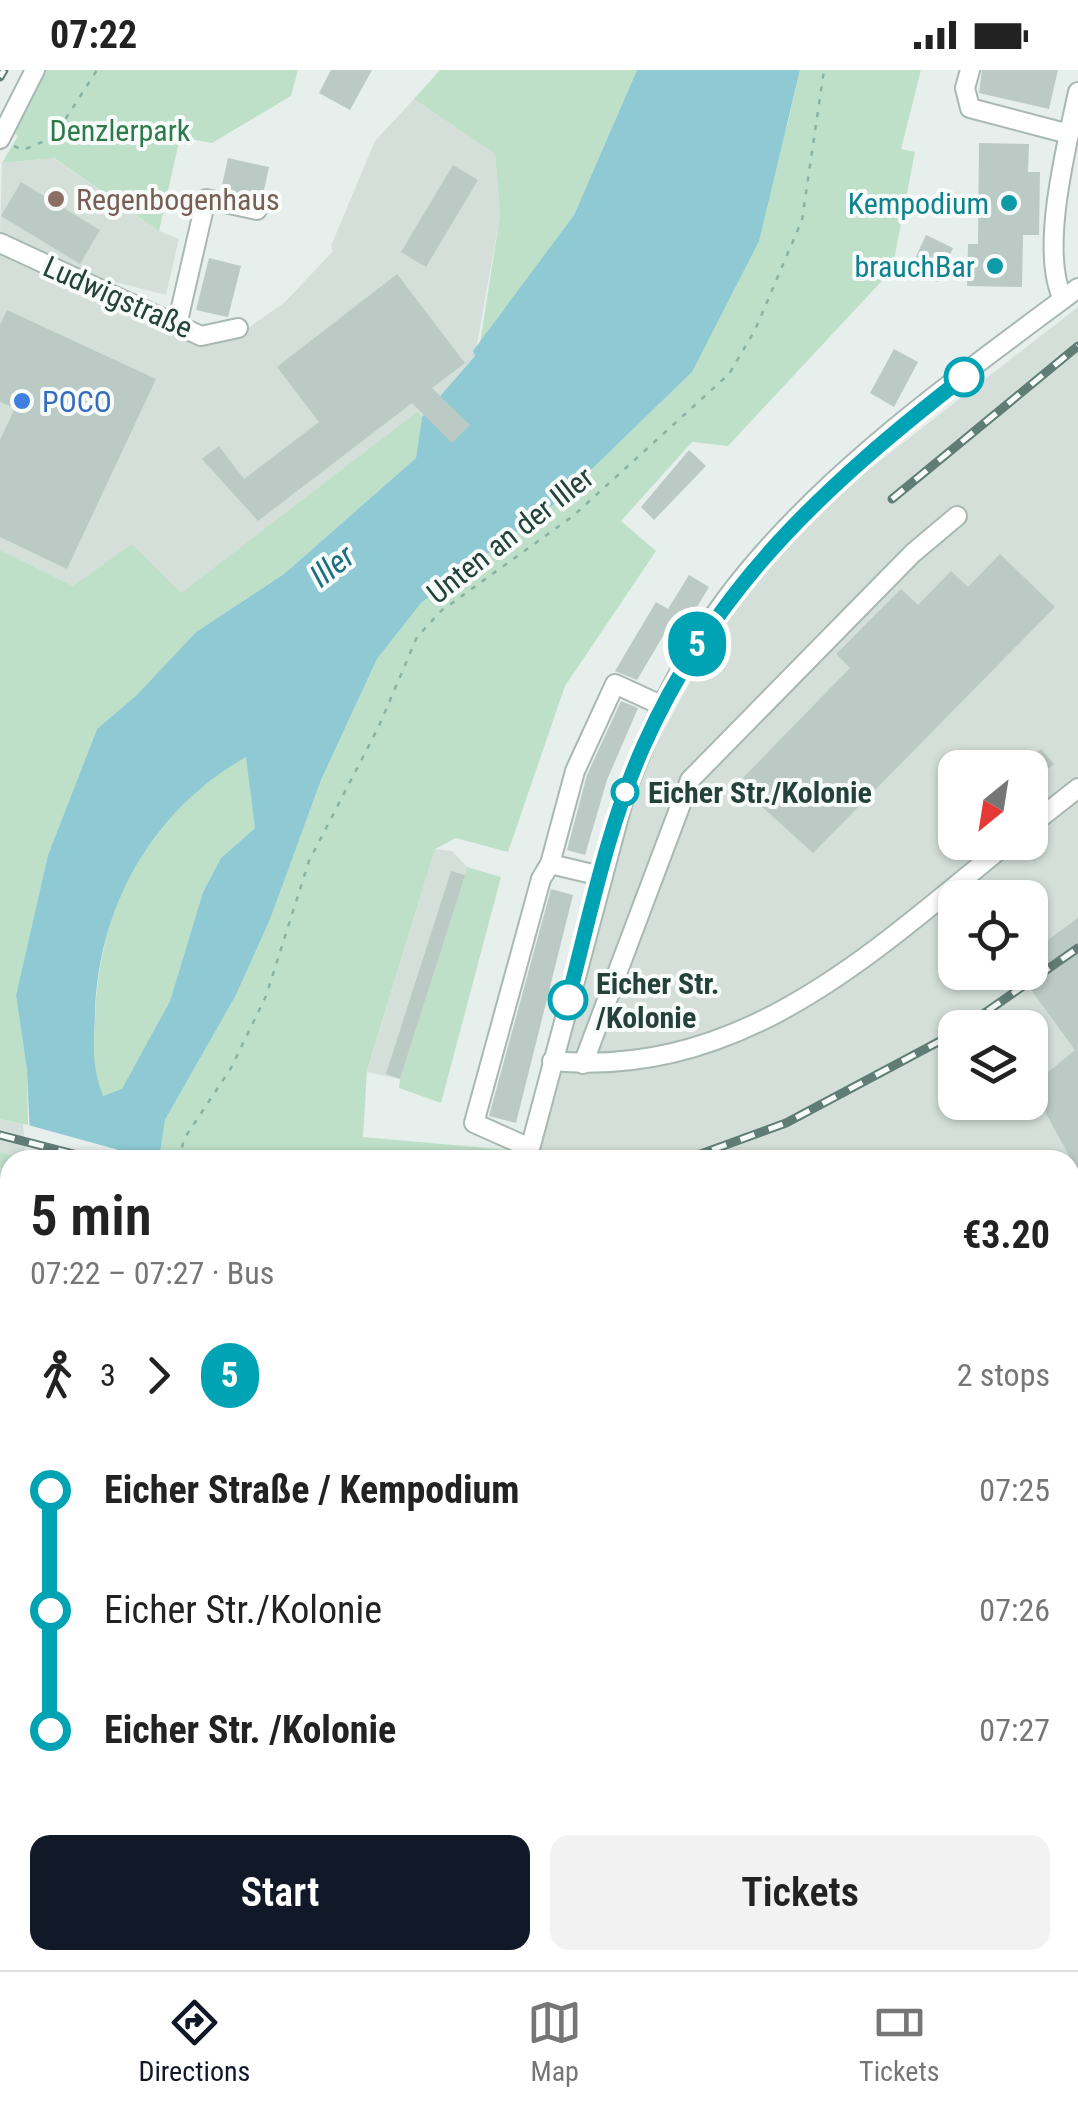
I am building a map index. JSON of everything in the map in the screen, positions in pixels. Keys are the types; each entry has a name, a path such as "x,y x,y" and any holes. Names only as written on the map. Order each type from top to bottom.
{"street":[{"path":"0,139 35,70"},
{"path":"970,70 965,88 970,108 1070,134"},
{"path":"530,1150 600,876 625,794 663,706 726,599 782,534 890,435 1070,294 1056,285 1056,221 1078,92"},
{"path":"177,325 206,199 257,210"},
{"name":"Ludwigstraße","path":"0,243 201,336 238,328"},
{"path":"583,1064 690,780 913,553 957,516"},
{"path":"522,1150 474,1122 541,879 550,864 575,772 615,684 663,706"},
{"path":"1048,812 1078,788"},
{"path":"552,1061 583,1064 684,1053 785,1009 854,969 986,860"},
{"path":"550,864 600,876"}],"path":[{"path":"0,139 23,150 54,138 97,70"},
{"name":"Unten an der Iller","path":"181,1150 184,1139 231,1068 266,996 309,862 380,726 417,637 441,611 601,490 729,374 755,330 802,220 824,70"}],"shaded area":[{"path":"414,99 495,154 500,215 475,356 422,417 417,413 180,594 73,586 0,550 0,248 197,340 241,333 285,302 333,251 331,246 375,141"},
{"name":"Regenbogenhaus","path":"53,158 159,231 179,239 166,295 80,273 0,233 2,163"},
{"path":"1078,307 1078,1150 540,1150 629,811 655,746 704,657 741,601 793,540 859,477"},
{"path":"435,849 452,851 467,867 400,1079 367,1072"},
{"path":"0,1119 28,1125 29,1150 0,1150"}],"green space":[{"name":"Denzlerpark","path":"42,70 298,70 291,96 212,143 180,137 159,231 54,158 2,163 18,136 12,132"},
{"path":"440,70 637,70 574,215 480,343 500,215 495,154 414,99"},
{"path":"800,70 921,70 901,149 915,152 892,270 728,446 692,442 621,521 656,551 565,686 508,852 456,838 435,849 367,1071 363,1137 511,1150 160,1150 165,1120 236,995 271,917 321,780 377,659 421,603 562,498 692,372 787,126"},
{"path":"417,412 422,417 416,458 284,574 196,632 137,696 97,729 48,855 16,995 27,1070 28,1125 0,1119 0,550 73,586 132,544 181,593"},
{"path":"247,756 255,828 221,858 203,892 170,1001 122,1090 103,1096 94,1069 98,980 118,903 155,835 212,779"},
{"path":"467,867 501,877 441,1103 399,1088"}],"water":[{"name":"Iller","path":"637,70 800,70 759,241 692,372 562,498 421,603 377,659 321,780 271,917 236,995 165,1120 160,1150 31,1150 27,1070 16,995 48,855 97,729 137,695 196,632 284,574 416,458 422,417 475,356 473,351 574,215","holes":["246,757 255,828 221,858 203,892 170,1001 122,1089 103,1096 94,1056 98,974 119,900 136,865 183,804"]}],"pier":[{"path":"23,1124 119,1150 25,1150"}],"building":[{"path":"331,70 372,70 350,110 319,93"},
{"path":"982,70 1058,70 1049,109 979,93"},
{"name":"Kempodium","path":"979,143 1029,144 1028,172 1040,172 1039,235 1023,235 1022,287 967,286 968,244 978,244"},
{"path":"228,158 269,167 262,199 221,189"},
{"path":"453,165 478,180 426,267 401,252"},
{"path":"21,182 100,230 80,264 1,216"},
{"path":"926,235 953,248 938,282 910,269"},
{"path":"209,258 241,266 228,317 196,310"},
{"path":"397,274 465,363 432,388 470,425 452,443 412,403 258,521 202,459 219,446 244,479 319,422 277,367"},
{"path":"7,310 156,379 67,569 0,537 0,440 15,408 0,402 0,325"},
{"path":"894,349 918,362 894,407 870,393"},
{"path":"689,450 706,466 654,520 641,507"},
{"path":"1000,554 1055,607 813,853 737,784 850,668 836,654 901,589 918,605 951,571 968,587"},
{"path":"689,575 709,587 688,622 676,614 637,680 615,671 656,602 668,609"},
{"path":"621,701 638,708 607,780 585,855 567,850 587,775"},
{"path":"451,871 465,875 400,1079 386,1074"},
{"path":"551,889 573,895 516,1123 489,1116"},
{"path":"1078,918 1078,1150 1066,1150 1048,1117 1048,1072 1075,1050 1031,990 1048,990 1048,940"}],"railway":[{"path":"0,77 4,70"},
{"path":"892,499 1078,346"},
{"path":"989,1010 1078,948"},
{"path":"712,1150 786,1123 938,1042"},
{"path":"0,1135 58,1150"}],"bus line":[{"name":"5","path":"568,1000 600,876 644,744 693,651 726,599 782,534 850,470 964,377"}],"place":[{"name":"Regenbogenhaus","path":"56,199"},
{"name":"Kempodium","path":"1009,203"},
{"name":"brauchBar","path":"995,266"},
{"name":"POCO","path":"22,401"},
{"name":"Eicher Str./Kolonie","path":"625,792"},
{"name":"Eicher Str. /Kolonie","path":"568,1000"}]}
